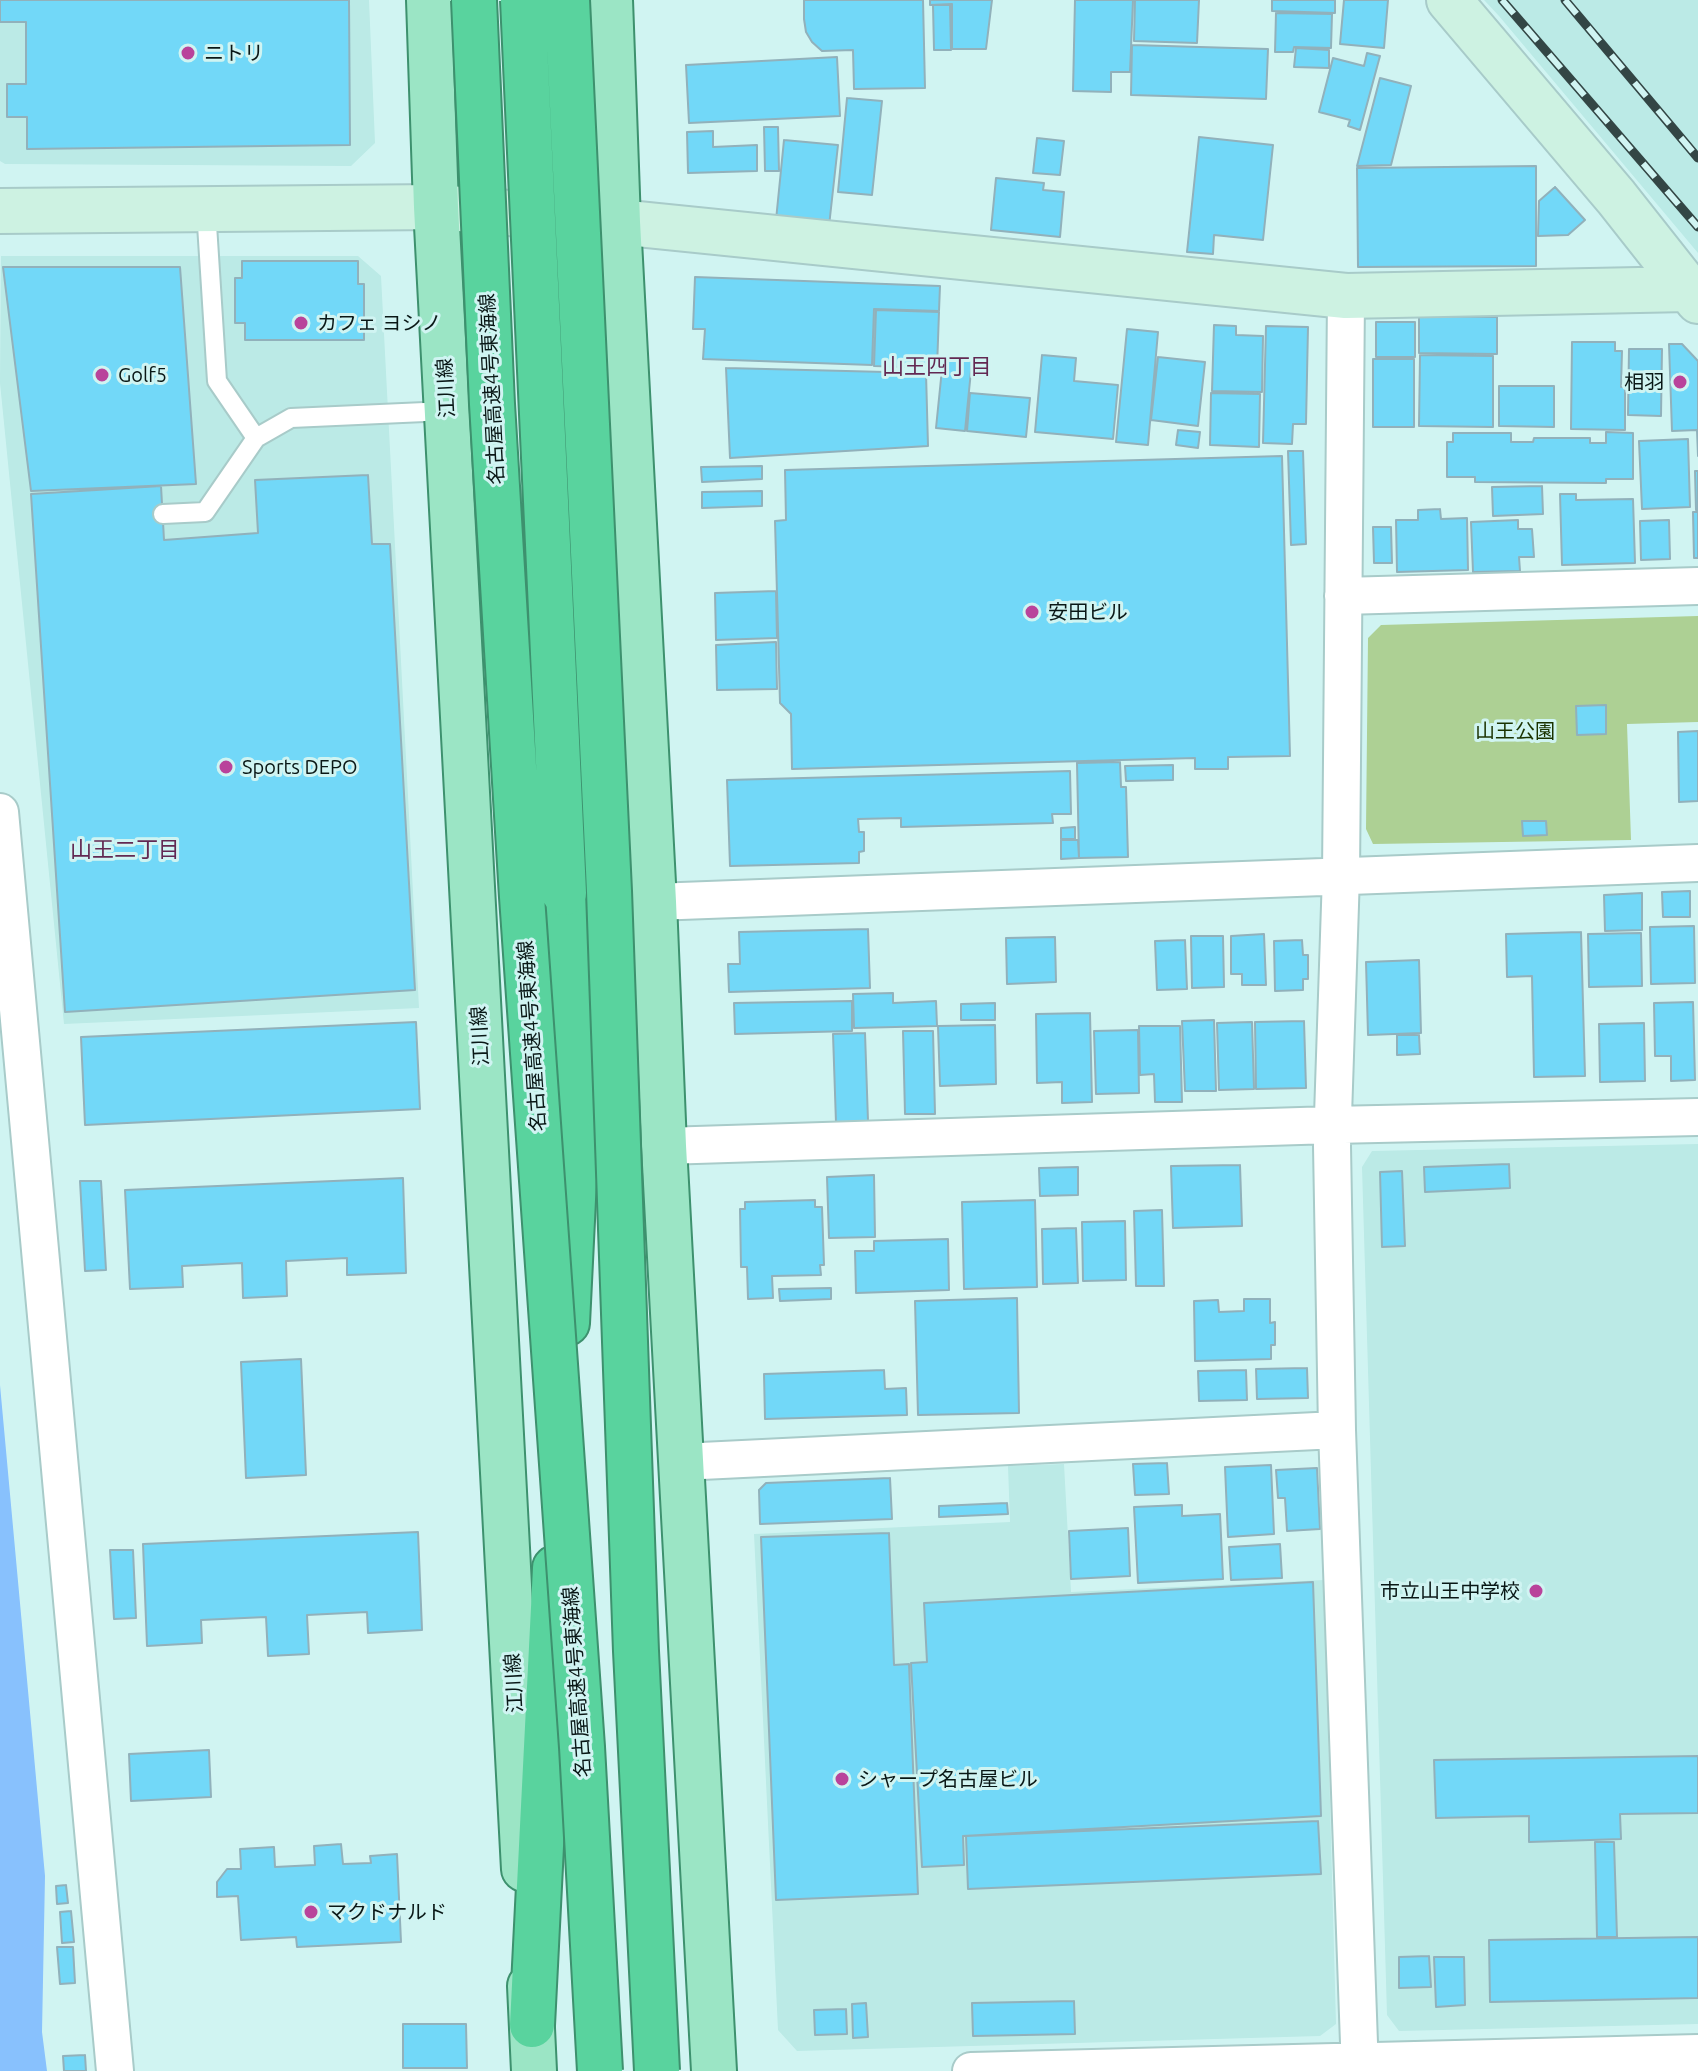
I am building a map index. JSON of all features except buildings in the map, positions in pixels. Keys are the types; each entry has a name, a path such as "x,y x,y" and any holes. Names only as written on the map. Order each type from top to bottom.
{"highway":[{"name":"名古屋高速4号東海線","path":"474,0 496,467 522,897 582,1747 600,2071"},
{"path":"523,0 574,1179 532,2025"},
{"path":"567,0 609,891 636,1651 657,2071"}],"main road":[{"name":"江川線","path":"429,0 436,207 534,2071"},
{"path":"610,0 618,222 664,1146 714,2071"}],"street":[{"path":"1449,0 1690,285"},
{"path":"0,211 436,207 618,222 1346,296 1690,285"},
{"path":"1346,296 1341,875 1332,1125 1337,1430 1360,2066"},
{"path":"1343,596 1698,586"},
{"path":"0,812 115,2071"},
{"path":"654,902 1698,863"},
{"path":"664,1146 1698,1117"},
{"path":"681,1462 1337,1430"},
{"path":"971,2071 1360,2066 1698,2053"}],"lane":[{"path":"206,209 217,381 256,438"},
{"path":"163,514 205,512 256,438 291,418 447,411"}],"shaded area":[{"name":"ニトリ","path":"0,0 369,0 375,143 351,166 5,164 0,161"},
{"path":"1484,0 1698,0 1698,253 1499,16"},
{"name":"Sports DEPO","path":"1,256 358,256 381,276 419,1008 64,1024 0,383"},
{"name":"市立山王中学校","path":"1698,1144 1698,2024 1399,2031 1387,2015 1362,1167 1372,1151"},
{"path":"1064,1464 1071,1592 1324,1580 1336,2024 1320,2036 797,2051 778,2030 754,1534 1010,1522 1008,1466"}],"green space":[{"name":"山王公園","path":"1698,616 1698,722 1627,724 1631,840 1373,844 1366,829 1368,638 1381,625"}],"water":[{"path":"0,1385 45,1876 42,2032 47,2071 0,2071"}],"railway":[{"path":"1502,0 1698,227"},
{"path":"1565,0 1698,158"}],"place":[{"name":"ニトリ","path":"188,53"},
{"name":"カフェ ヨシノ","path":"301,323"},
{"name":"Golf5","path":"102,375"},
{"name":"相羽","path":"1680,382"},
{"name":"安田ビル","path":"1032,612"},
{"name":"Sports DEPO","path":"226,767"},
{"name":"市立山王中学校","path":"1536,1591"},
{"name":"シャープ名古屋ビル","path":"842,1779"},
{"name":"マクドナルド","path":"311,1912"}],"district":[{"name":"山王四丁目","path":"937,367"},
{"name":"山王二丁目","path":"125,850"}]}
